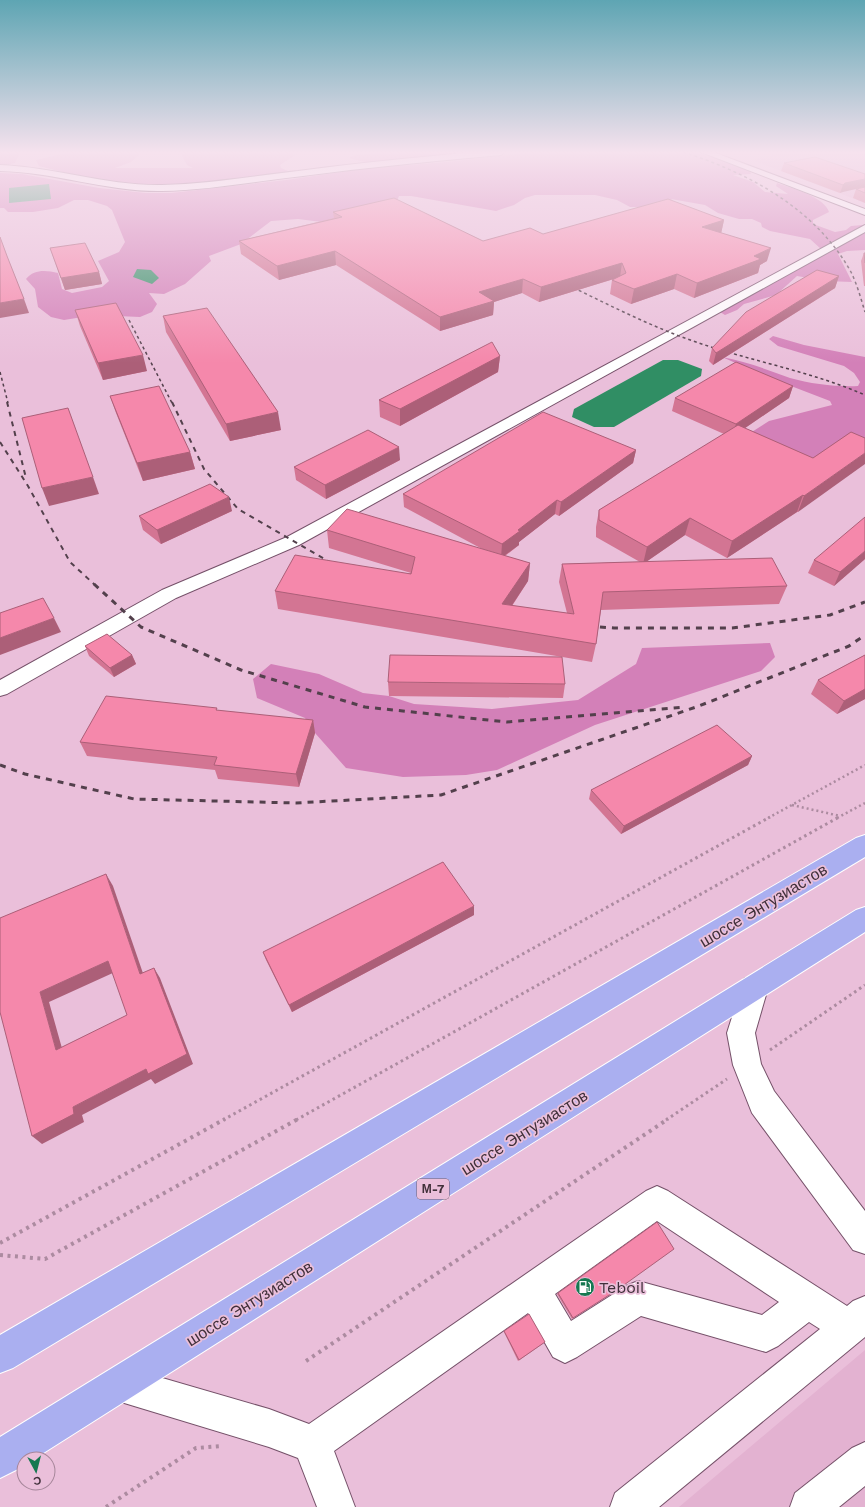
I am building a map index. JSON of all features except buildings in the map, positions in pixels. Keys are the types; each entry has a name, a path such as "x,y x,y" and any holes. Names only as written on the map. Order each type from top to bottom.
{"highway":[{"name":"шоссе Энтузиастов","path":"0,1355 865,845"},
{"name":"шоссе Энтузиастов","path":"0,1460 865,918"}],"lane":[{"path":"0,689 169,594 293,541 865,228"},
{"path":"754,988 741,1033 747,1065 763,1102 865,1238"},
{"path":"312,1444 657,1202 808,1301 857,1320 629,1507"},
{"path":"533,1289 565,1345 638,1298 766,1334 808,1301"},
{"path":"121,1384 269,1428 312,1444 336,1507"},
{"path":"809,1507 865,1461"}],"path":[{"path":"0,1243 865,765"},
{"path":"0,1255 45,1259 865,803"},
{"path":"792,805 841,816"},
{"path":"306,1361 865,985"},
{"path":"106,1507 196,1448 226,1445"}],"shaded area":[{"path":"117,222 269,222 241,244 209,256 211,261 185,284 164,294 149,293 157,304 152,312 140,317 95,315 64,320 51,317 38,307 35,289 26,279 33,273 49,271 58,273 62,289 72,293 102,287 109,281 98,261 119,252 125,242"},
{"path":"759,222 813,222 813,224 835,232 846,230 851,226 863,225 865,227 865,250 847,251 838,254 852,282 826,281 797,276 776,295 744,304 737,310 725,315 715,309 745,289 819,254 821,249 810,239 770,231 762,227"},
{"path":"137,269 151,270 159,278 152,284 133,277"},
{"path":"773,336 804,345 865,357 865,446 803,468 747,435 769,421 832,405 830,401 765,376 722,357 748,363 790,378 807,382 858,386 860,382 854,373 844,366 778,346 769,339"},
{"path":"663,360 678,360 702,369 701,376 614,427 594,427 572,417 574,409"},
{"path":"770,643 775,657 761,671 595,725 497,770 466,775 403,777 346,768 315,733 305,718 257,698 253,679 271,664 319,674 363,693 389,696 414,704 492,709 578,700 636,664 642,648"},
{"path":"865,1350 865,1507 679,1507"}],"railway":[{"path":"811,222 836,250 851,272 865,312"},
{"path":"568,285 661,329 693,341 823,379 865,395"},
{"path":"129,320 172,403"},
{"path":"0,372 8,403"},
{"path":"7,402 26,478"},
{"path":"172,402 204,469 238,509 333,564"},
{"path":"0,442 28,486 70,562 95,585"},
{"path":"94,584 141,627 241,670 365,707 507,722 685,707"},
{"path":"588,626 614,628 732,628 830,615 865,602"},
{"path":"0,765 25,774 134,799 296,803 441,795 699,706 849,646 865,635"}],"place":[{"name":"Teboil","path":"585,1287"}]}
